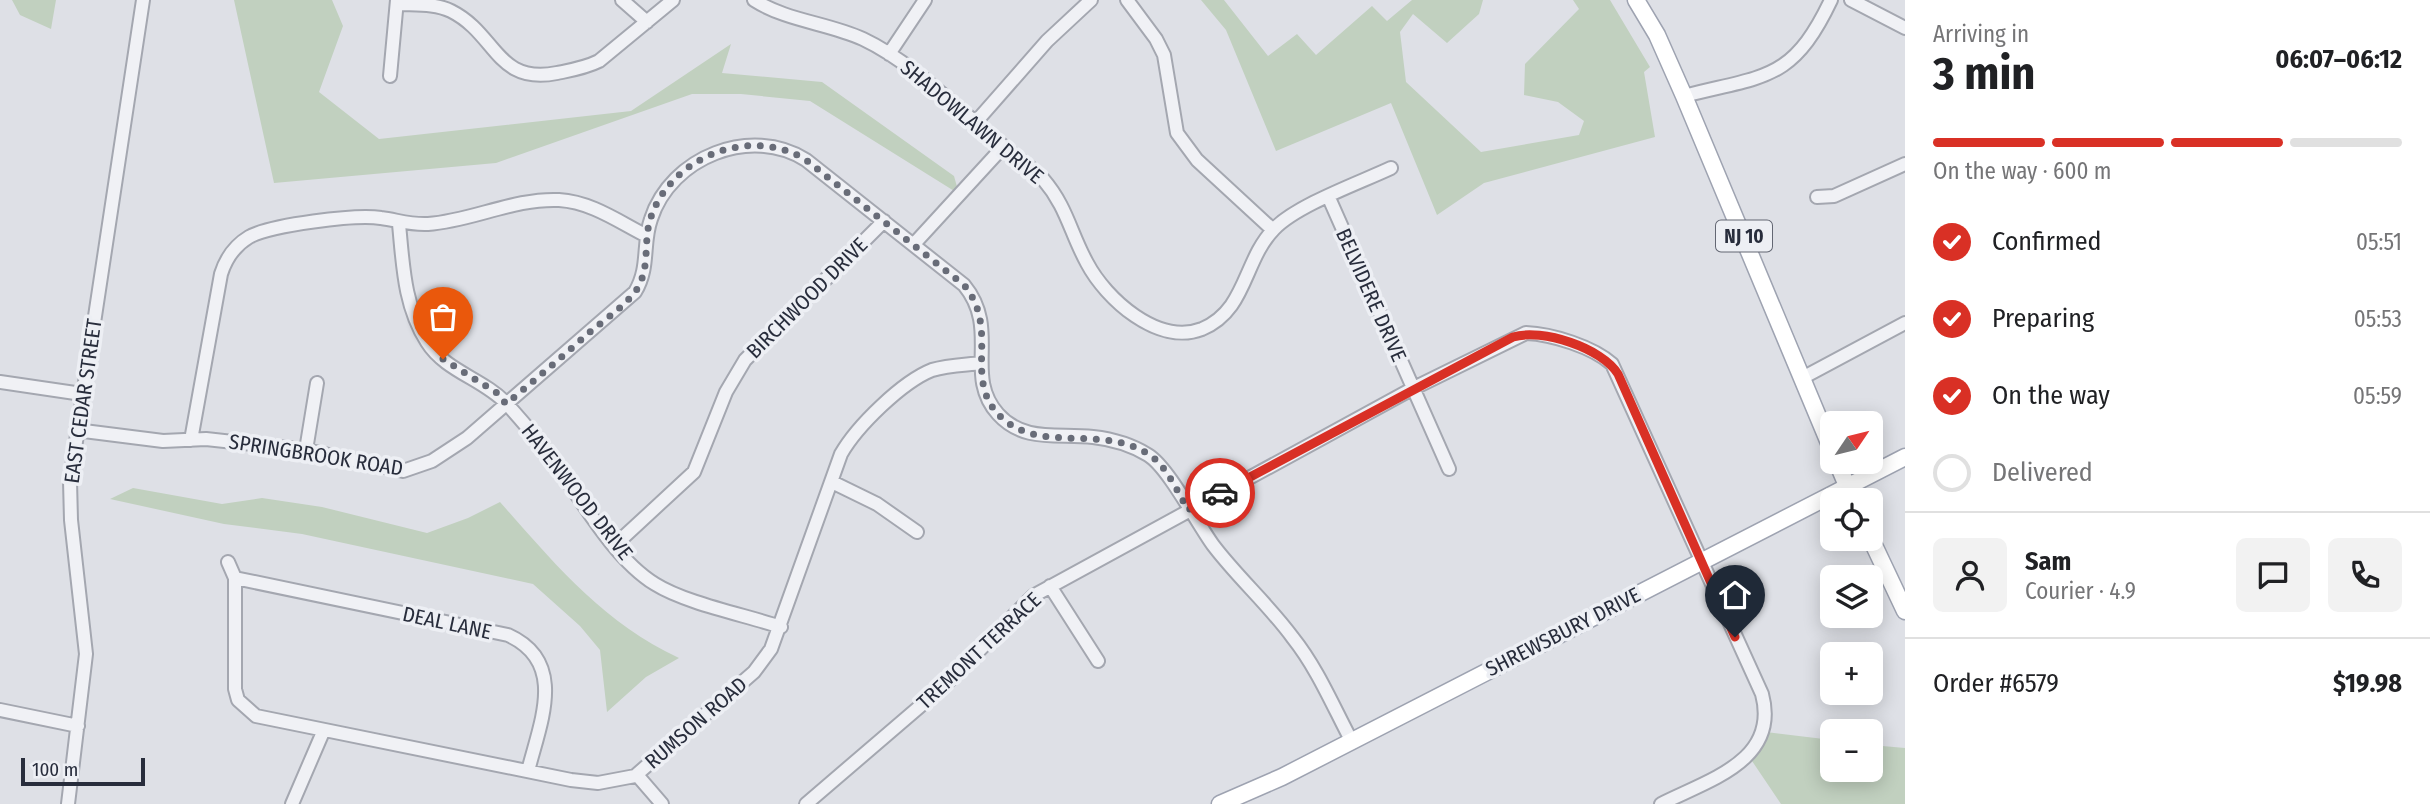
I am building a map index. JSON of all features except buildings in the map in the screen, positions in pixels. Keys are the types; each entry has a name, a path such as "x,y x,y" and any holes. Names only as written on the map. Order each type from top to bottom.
{"main road":[{"name":"NJ 10","path":"1636,0 1657,35 1684,96 1820,419"},
{"name":"SHREWSBURY DRIVE","path":"1859,488 1905,457"},
{"name":"SHREWSBURY DRIVE","path":"1220,804 1282,777 1701,562 1820,508"},
{"path":"1877,551 1905,611"}],"street":[{"name":"EAST CEDAR STREET","path":"68,804 86,654 70,501 76,430 143,0"},
{"path":"622,0 647,22"},
{"path":"390,76 397,2 436,6 459,16 508,65 533,77 585,68 599,61 673,0"},
{"name":"SHADOWLAWN DRIVE","path":"754,0 779,13 843,31 889,54 975,122 1051,189 1065,208 1085,260 1106,290 1133,313 1160,329 1188,333 1219,320 1240,295 1255,257 1273,230 1290,216 1391,168"},
{"path":"889,54 925,0"},
{"path":"975,122 1047,41 1091,0"},
{"path":"1127,0 1156,39 1164,55 1178,134 1197,160 1273,230"},
{"path":"1684,96 1781,69 1796,57 1814,36 1831,0"},
{"path":"1851,0 1905,29"},
{"name":"SPRINGBROOK ROAD","path":"76,430 163,441 191,440 306,450 403,471 418,468 467,438 635,292 647,262 647,236 657,202 684,169 720,152 747,145 780,147 794,152 958,278 974,298 984,330 981,363 987,398 1010,425 1036,435 1093,437 1134,448 1158,462 1188,510 1239,579 1293,637 1351,740"},
{"path":"914,244 1003,146"},
{"path":"1817,197 1834,196 1905,164"},
{"name":"BELVIDERE DRIVE","path":"1329,198 1449,469"},
{"path":"191,440 225,260 237,246 252,235 272,229 332,221 382,218 399,224 458,220 525,202 558,200 595,208 647,236"},
{"name":"BIRCHWOOD DRIVE","path":"615,545 694,472 726,392 746,360 884,221"},
{"name":"HAVENWOOD DRIVE","path":"399,224 406,294 415,322 428,345 443,359 497,393 615,545 654,584 781,627"},
{"path":"1804,377 1905,323"},
{"name":"TREMONT TERRACE","path":"806,804 946,684 1011,616 1050,586 1412,389 1526,333 1541,334 1604,357 1618,374 1762,694 1766,720 1759,743 1748,757 1661,804"},
{"name":"RUMSON ROAD","path":"235,578 234,689 238,700 256,716 324,732 598,783 637,775 754,672 771,649 846,445 893,396 929,371 944,366 981,363"},
{"path":"0,382 82,394"},
{"path":"306,450 317,383"},
{"path":"832,482 877,504 916,532"},
{"path":"228,562 235,578"},
{"name":"DEAL LANE","path":"235,578 508,635 521,641 538,660 546,692 528,771"},
{"path":"1050,586 1098,661"},
{"path":"0,710 78,726"},
{"path":"292,804 324,732"},
{"path":"637,775 662,804"}],"green space":[{"path":"12,0 56,0 51,29 20,15"},
{"path":"234,0 332,0 343,26 319,92 379,139 631,111 731,44 722,73 822,82 954,176 959,194 810,101 741,94 692,94 496,163 274,183"},
{"path":"1201,0 1224,0 1268,56 1297,34 1316,55 1372,6 1387,21 1412,0 1483,0 1479,14 1447,43 1413,14 1400,32 1406,82 1481,152 1579,135 1584,121 1558,102 1524,95 1525,64 1579,9 1573,0 1610,0 1650,67 1644,72 1655,137 1484,183 1437,215 1391,103 1276,151 1226,30"},
{"path":"133,488 222,504 262,498 322,507 427,533 468,518 500,502 581,590 626,627 679,658 646,677 607,712 600,650 580,626 533,584 302,534 224,524 110,499"},
{"path":"1766,732 1820,739 1820,782 1883,782 1883,746 1905,748 1905,804 1781,804 1750,758"}],"way so far":[{"path":"443,359 497,393 506,404 635,292 647,262 647,236 657,202 684,169 701,159 747,145 780,147 806,160 964,285 974,298 982,321 982,384 987,398 1005,420 1016,428 1036,435 1093,437 1134,448 1158,462 1188,510 1220,493"}],"route":[{"path":"1220,493 1513,337 1526,333 1541,334 1604,357 1618,374 1735,637"}]}
